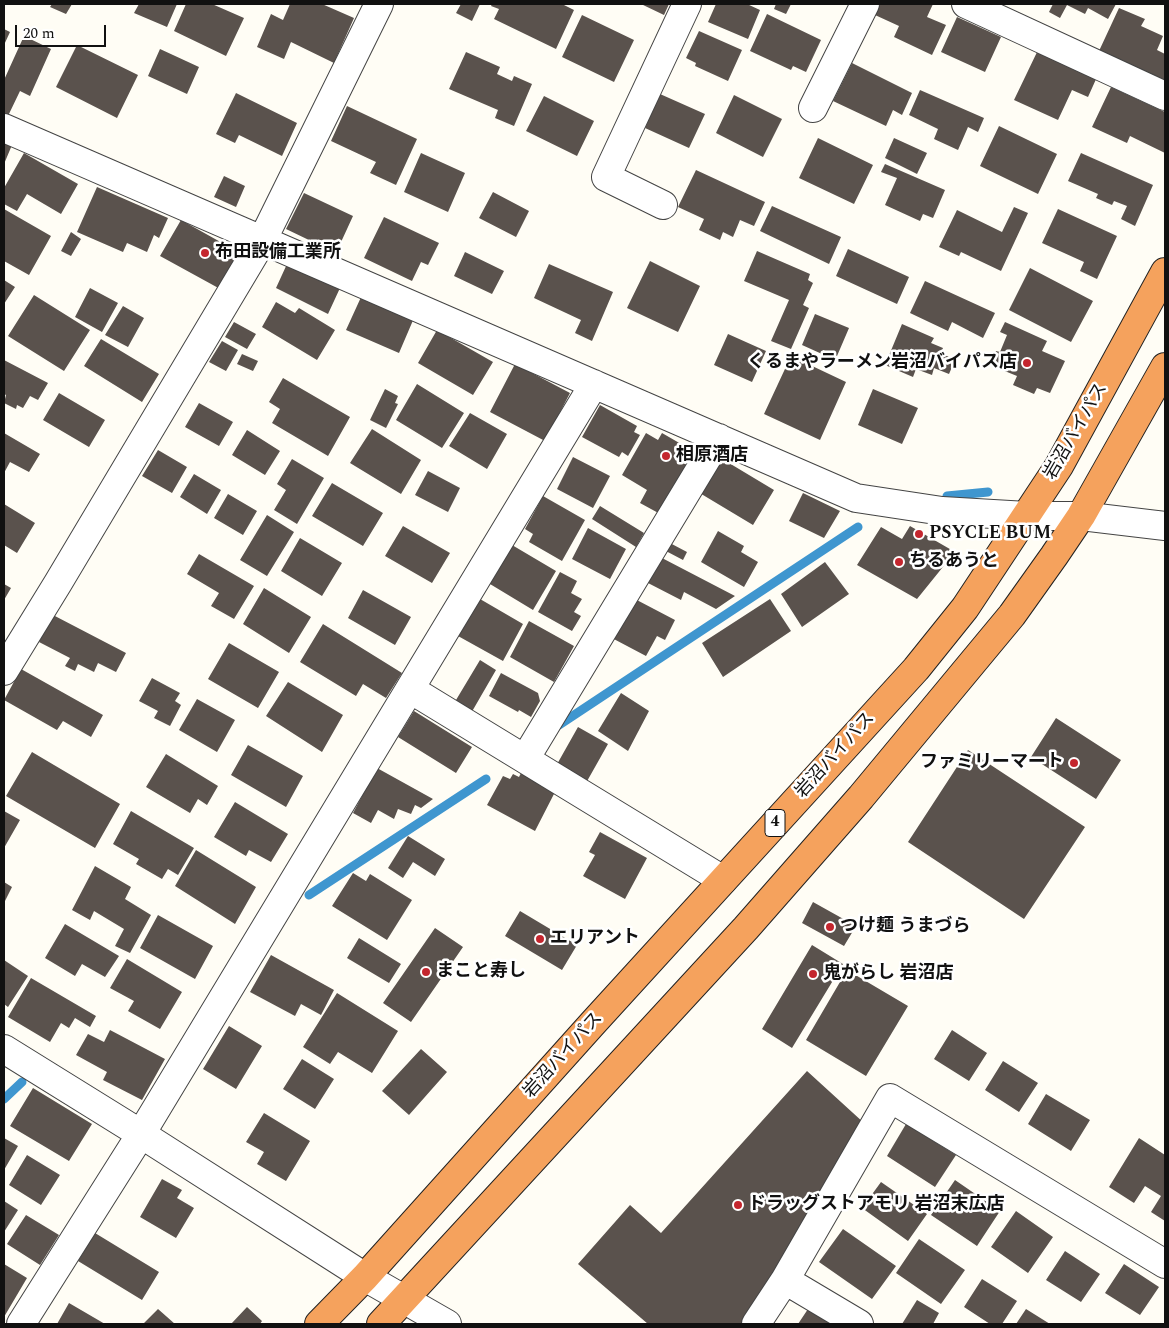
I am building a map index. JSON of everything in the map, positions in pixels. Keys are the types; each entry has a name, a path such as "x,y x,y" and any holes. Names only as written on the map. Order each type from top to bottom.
{"highway":[{"name":"岩沼バイパス","path":"319,1324 365,1277 916,669 965,608 1059,466 1165,272"},
{"path":"381,1324 746,928 861,797 1012,615 1081,516 1165,367"}],"street":[{"path":"4,671 262,241 380,4"},
{"path":"663,205 606,177 687,4"},
{"path":"813,108 864,4"},
{"path":"966,4 1165,96"},
{"path":"4,128 856,498 942,511 1027,516 1081,516 1165,526"},
{"path":"21,1324 141,1134 594,384"},
{"path":"525,759 719,438"},
{"path":"410,689 723,880"},
{"path":"4,1049 365,1277 447,1324"},
{"path":"756,1324 785,1280 890,1098 1165,1264"},
{"path":"785,1280 859,1324"}],"building":[{"path":"52,4 72,4 66,14 50,7"},
{"path":"139,4 177,4 167,27 134,13"},
{"path":"186,4 212,4 244,18 226,56 174,31"},
{"path":"290,4 322,4 354,18 334,63 291,42 284,59 257,47 271,14 283,20"},
{"path":"461,4 480,4 472,21 456,13"},
{"path":"492,4 562,4 574,10 556,49 494,19 499,9 491,6"},
{"path":"641,4 669,4 664,15"},
{"path":"716,4 747,4 760,10 748,39 708,22"},
{"path":"776,4 791,4 786,14 774,9"},
{"path":"880,4 933,4 927,17 946,25 932,55 894,37 899,26 875,15"},
{"path":"1053,4 1116,4 1108,19 1088,8 1085,14 1067,5 1060,18 1049,12"},
{"path":"1119,8 1145,19 1141,26 1163,36 1157,50 1165,54 1165,80 1099,51"},
{"path":"767,14 821,40 806,72 793,66 791,70 750,51"},
{"path":"582,15 634,40 614,82 562,57"},
{"path":"957,17 1001,37 985,72 941,52"},
{"path":"4,29 10,32 4,45"},
{"path":"699,31 742,50 728,81 695,66 696,63 686,58"},
{"path":"24,36 51,49 30,96 20,91 8,116 4,114 4,80"},
{"path":"77,45 138,75 117,118 56,87"},
{"path":"160,49 199,67 187,94 148,76"},
{"path":"1038,50 1097,77 1088,97 1072,90 1058,120 1014,100"},
{"path":"466,52 500,67 497,74 512,81 514,76 532,84 514,126 495,118 498,110 449,89"},
{"path":"852,63 912,93 902,115 893,110 886,126 833,101"},
{"path":"1111,87 1165,112 1165,153 1130,136 1127,143 1092,127"},
{"path":"920,90 984,118 978,132 968,127 958,150 934,139 938,129 909,115"},
{"path":"236,93 297,123 282,156 239,135 235,143 216,134"},
{"path":"660,94 705,114 689,148 645,128"},
{"path":"734,95 782,119 763,157 716,133"},
{"path":"544,96 594,121 577,156 526,131"},
{"path":"347,106 417,139 396,185 370,173 376,162 331,141"},
{"path":"999,126 1057,154 1038,194 980,166"},
{"path":"818,138 873,165 854,204 799,178"},
{"path":"894,138 927,153 917,174 885,158"},
{"path":"4,142 12,145 4,164"},
{"path":"24,153 78,184 61,214 27,194 17,211 4,204 4,188"},
{"path":"421,153 465,173 448,212 404,192"},
{"path":"1081,153 1153,185 1135,226 1121,219 1127,206 1114,201 1112,205 1096,198 1098,194 1068,181"},
{"path":"885,164 945,190 933,218 923,214 920,221 885,205 897,178 881,172"},
{"path":"696,170 765,202 754,226 740,220 733,237 723,232 720,240 699,230 704,219 678,207"},
{"path":"224,176 245,186 236,207 214,197"},
{"path":"97,187 168,218 159,238 154,235 147,252 127,243 123,252 77,232"},
{"path":"493,192 529,211 516,237 479,218"},
{"path":"304,193 353,216 336,253 286,229"},
{"path":"772,206 841,237 829,264 760,231"},
{"path":"1014,207 1028,213 1001,271 961,252 959,256 939,247 957,210 1002,232"},
{"path":"4,209 51,236 29,275 4,261"},
{"path":"1058,209 1117,236 1097,279 1080,271 1084,262 1042,243"},
{"path":"384,217 439,243 428,265 421,262 412,281 364,258"},
{"path":"181,220 242,254 222,290 160,256"},
{"path":"71,232 81,239 71,256 61,251"},
{"path":"848,249 909,277 897,304 836,276"},
{"path":"757,251 810,274 808,280 813,283 803,305 809,308 791,349 771,341 789,300 744,281"},
{"path":"465,252 504,271 492,294 454,276"},
{"path":"650,261 700,286 678,332 627,308"},
{"path":"287,264 340,288 328,314 276,288"},
{"path":"549,264 613,292 592,341 575,333 581,320 534,298"},
{"path":"1030,268 1093,301 1071,342 1009,310"},
{"path":"4,280 15,287 4,304"},
{"path":"925,281 995,313 983,338 952,322 948,331 910,313"},
{"path":"90,288 118,303 102,332 75,317"},
{"path":"34,295 90,330 64,371 8,336"},
{"path":"362,295 414,318 399,353 346,330"},
{"path":"276,302 295,313 299,308 335,330 317,360 262,327"},
{"path":"123,306 144,318 128,347 105,335"},
{"path":"815,314 849,328 837,356 823,350 822,354 802,345"},
{"path":"234,322 256,334 247,349 225,337"},
{"path":"1005,322 1047,341 1042,351 1065,361 1050,393 1037,388 1034,394 1013,385 1017,376 990,365 996,351 1000,352 1007,335 1000,332"},
{"path":"902,324 934,338 931,343 943,348 941,353 955,360 949,374 934,368 932,375 916,369 913,377 885,365"},
{"path":"437,330 493,362 473,395 418,363"},
{"path":"728,334 766,351 752,382 714,365"},
{"path":"101,339 159,374 142,402 84,366"},
{"path":"222,341 238,350 226,371 209,362"},
{"path":"242,354 258,361 253,371 237,364"},
{"path":"791,356 846,382 820,440 764,414"},
{"path":"4,360 48,383 38,400 30,396 23,408 17,405 16,409 4,403 6,395 4,394"},
{"path":"515,364 570,393 545,441 490,412"},
{"path":"283,378 350,417 328,456 272,423 280,409 269,402"},
{"path":"417,384 464,413 442,448 396,420"},
{"path":"385,389 398,396 395,403 398,404 386,428 370,420"},
{"path":"873,389 918,408 902,444 858,425"},
{"path":"59,393 105,420 89,447 43,420"},
{"path":"199,403 233,422 219,446 185,427"},
{"path":"600,405 637,426 634,432 640,435 628,456 622,452 619,457 582,437"},
{"path":"470,413 507,434 487,469 449,446"},
{"path":"372,429 421,460 401,494 350,463"},
{"path":"247,430 280,451 265,475 232,455"},
{"path":"4,433 40,454 29,472 10,462 4,473"},
{"path":"646,433 658,440 662,433 688,448 680,461 690,467 662,515 640,503 647,490 622,475"},
{"path":"158,450 187,467 172,493 142,476"},
{"path":"573,457 610,476 593,508 557,489"},
{"path":"719,457 774,490 753,525 698,492"},
{"path":"292,459 324,478 297,524 274,510 286,490 277,484"},
{"path":"428,471 460,488 448,512 415,495"},
{"path":"194,474 221,490 207,514 180,497"},
{"path":"332,483 383,513 363,546 312,516"},
{"path":"803,493 840,511 824,538 789,521"},
{"path":"228,494 257,511 243,535 214,518"},
{"path":"543,496 585,520 562,561 529,542 533,534 525,529"},
{"path":"4,504 35,523 17,553 4,545"},
{"path":"600,506 644,533 636,547 592,519"},
{"path":"267,515 294,532 267,576 240,560"},
{"path":"403,526 450,553 432,583 385,556"},
{"path":"910,526 955,552 917,599 857,565 881,527 902,539"},
{"path":"588,528 626,549 610,579 572,559"},
{"path":"718,531 744,546 741,552 758,562 744,587 701,562"},
{"path":"300,538 342,563 322,596 281,571"},
{"path":"668,542 687,552 683,560 664,550"},
{"path":"512,545 556,571 533,610 490,584"},
{"path":"199,554 254,586 234,619 211,606 219,593 187,574"},
{"path":"662,558 735,596 716,609 684,592 681,600 648,583"},
{"path":"825,562 849,594 802,627 781,594"},
{"path":"560,572 577,581 571,593 582,599 574,612 581,616 572,631 538,612"},
{"path":"4,584 11,588 4,600"},
{"path":"264,588 311,617 289,653 243,624"},
{"path":"363,590 411,617 395,645 348,618"},
{"path":"633,598 675,620 665,640 657,636 646,656 610,637"},
{"path":"480,599 523,624 503,661 458,636"},
{"path":"770,599 791,631 723,677 702,643"},
{"path":"53,615 126,653 116,672 98,663 94,672 78,664 75,671 65,666 70,658 39,642"},
{"path":"529,621 574,646 554,682 510,657"},
{"path":"323,624 402,673 386,698 363,684 356,696 300,662"},
{"path":"229,643 279,672 258,708 208,679"},
{"path":"480,660 496,670 470,715 453,705"},
{"path":"21,669 103,715 91,737 63,721 57,730 4,700"},
{"path":"501,673 538,693 540,701 531,717 489,696"},
{"path":"152,678 180,693 175,701 181,705 170,726 154,718 158,711 139,701"},
{"path":"288,682 343,715 322,752 266,716"},
{"path":"621,693 649,711 628,751 598,731"},
{"path":"197,699 235,720 217,752 179,730"},
{"path":"414,711 472,747 456,773 398,737"},
{"path":"1056,718 1121,760 1096,799 1031,757"},
{"path":"578,727 608,744 586,783 556,766"},
{"path":"248,745 303,776 286,807 231,775"},
{"path":"968,750 1085,827 1024,919 908,842"},
{"path":"32,752 120,804 95,848 6,796"},
{"path":"166,754 218,786 207,805 198,799 190,813 146,787"},
{"path":"377,768 433,799 421,808 415,805 411,814 398,809 394,819 378,810 371,823 353,813"},
{"path":"521,773 555,792 535,831 487,805 503,776 510,779 513,774 519,777"},
{"path":"235,802 288,834 271,862 249,850 246,856 214,837"},
{"path":"4,811 20,820 4,848"},
{"path":"131,811 194,848 178,875 168,869 162,879 136,864 139,859 113,844"},
{"path":"600,832 647,858 625,899 583,876 595,855 589,852"},
{"path":"408,836 445,859 435,876 413,862 403,878 388,868"},
{"path":"196,850 256,887 235,924 175,886"},
{"path":"95,866 131,887 125,899 151,915 130,953 115,946 124,929 94,911 90,920 72,910"},
{"path":"353,873 366,881 370,874 412,900 387,940 332,906"},
{"path":"4,882 12,887 4,903"},
{"path":"813,902 856,926 844,946 802,923"},
{"path":"520,911 577,945 562,970 505,936"},
{"path":"158,915 213,946 195,979 140,948"},
{"path":"65,924 119,956 105,977 82,964 75,976 45,958"},
{"path":"435,928 463,947 411,1022 383,1003"},
{"path":"359,938 401,964 389,983 347,958"},
{"path":"812,945 843,964 792,1048 762,1029"},
{"path":"271,955 334,990 321,1015 301,1004 295,1016 250,992"},
{"path":"127,959 182,992 160,1029 128,1011 134,1001 110,988"},
{"path":"4,960 28,976 8,1007 4,1004"},
{"path":"847,970 908,1006 866,1076 806,1040"},
{"path":"31,978 96,1016 90,1027 75,1018 69,1028 61,1023 50,1042 8,1017"},
{"path":"337,993 398,1031 372,1073 338,1052 330,1064 303,1047"},
{"path":"229,1026 262,1046 236,1089 203,1069"},
{"path":"110,1030 165,1059 142,1100 103,1080 107,1072 76,1055 88,1034 104,1042"},
{"path":"952,1030 987,1053 969,1081 934,1059"},
{"path":"421,1049 447,1072 409,1115 382,1091"},
{"path":"302,1059 334,1079 315,1109 283,1089"},
{"path":"1003,1061 1038,1083 1019,1112 985,1090"},
{"path":"807,1071 864,1123 743,1324 648,1324 578,1264 630,1205 661,1233"},
{"path":"33,1088 92,1124 69,1161 10,1126"},
{"path":"1046,1094 1090,1120 1071,1151 1028,1124"},
{"path":"264,1113 310,1141 286,1181 257,1164 264,1152 246,1142"},
{"path":"906,1124 956,1155 935,1187 887,1156"},
{"path":"4,1138 18,1146 4,1170"},
{"path":"1139,1138 1165,1155 1165,1221 1151,1212 1161,1196 1145,1186 1134,1203 1109,1187"},
{"path":"27,1155 60,1175 41,1205 9,1185"},
{"path":"162,1179 182,1190 177,1198 194,1208 176,1238 140,1217"},
{"path":"955,1180 1000,1211 977,1246 931,1215"},
{"path":"881,1182 927,1214 908,1241 862,1208"},
{"path":"4,1201 18,1210 4,1232"},
{"path":"1016,1211 1053,1237 1028,1273 991,1247"},
{"path":"26,1215 59,1235 40,1265 7,1244"},
{"path":"843,1229 896,1266 872,1299 819,1262"},
{"path":"95,1233 159,1272 142,1300 78,1261"},
{"path":"919,1239 965,1270 941,1304 896,1273"},
{"path":"1065,1251 1100,1274 1081,1302 1046,1280"},
{"path":"4,1264 27,1278 4,1317"},
{"path":"1124,1264 1159,1287 1140,1315 1105,1293"},
{"path":"982,1279 1017,1301 1002,1324 990,1324 964,1307"},
{"path":"917,1300 939,1313 933,1324 902,1324"},
{"path":"69,1303 105,1324 57,1324"},
{"path":"247,1307 262,1321 260,1324 231,1324"},
{"path":"158,1309 175,1324 143,1324"},
{"path":"808,1309 832,1324 798,1324"},
{"path":"1026,1309 1050,1324 1016,1324"}],"waterway":[{"path":"947,496 988,492"},
{"path":"559,725 858,527"},
{"path":"309,895 486,779"},
{"path":"4,1099 22,1082"}],"place":[{"name":"布田設備工業所","path":"205,253"},
{"name":"くるまやラーメン岩沼バイパス店","path":"1027,363"},
{"name":"相原酒店","path":"666,456"},
{"name":"PSYCLE BUM","path":"919,534"},
{"name":"ちるあうと","path":"899,562"},
{"name":"ファミリーマート","path":"1074,763"},
{"name":"つけ麺 うまづら","path":"830,927"},
{"name":"エリアント","path":"540,939"},
{"name":"まこと寿し","path":"426,972"},
{"name":"鬼がらし 岩沼店","path":"813,974"},
{"name":"ドラッグストアモリ 岩沼末広店","path":"738,1205"}]}
